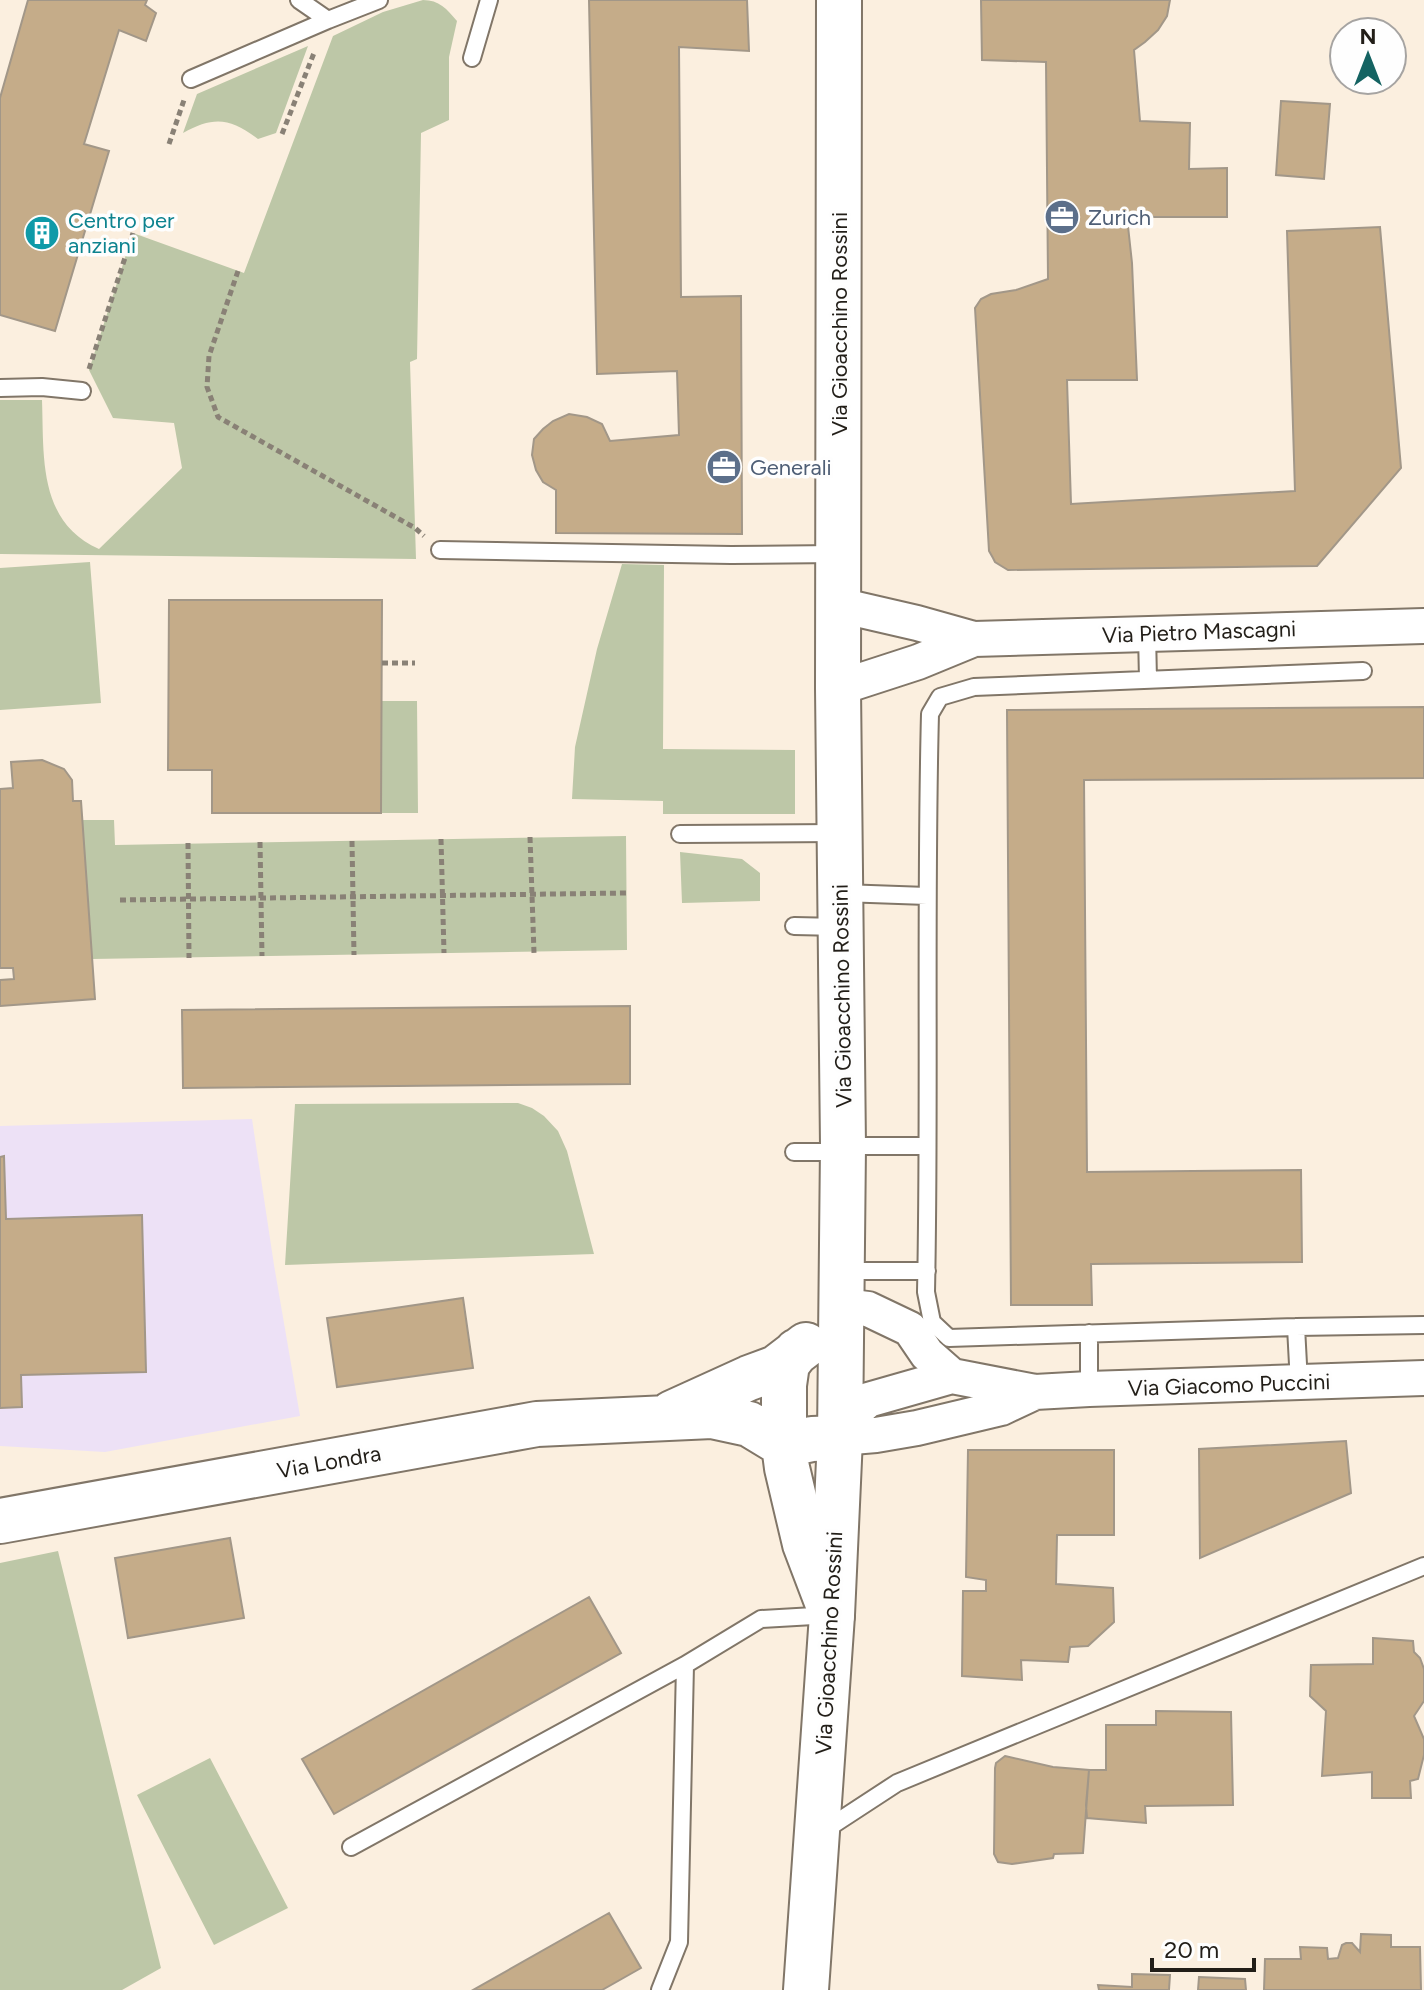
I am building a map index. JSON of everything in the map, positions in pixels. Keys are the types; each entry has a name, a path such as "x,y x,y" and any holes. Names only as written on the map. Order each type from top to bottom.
{"main road":[{"name":"Via Gioacchino Rossini","path":"806,1990 832,1615 840,1438 843,1149 838,688 839,0"},
{"name":"Via Londra","path":"661,1418 776,1368 814,1339 842,1288"},
{"path":"797,1351 787,1364 785,1374 784,1445 787,1468 805,1544 832,1615"},
{"name":"Via Londra","path":"0,1521 537,1424 712,1416 749,1424 784,1445"},
{"path":"784,1445 812,1439 840,1438"}],"street":[{"name":"Via Pietro Mascagni","path":"839,605 974,639 1424,626"},
{"name":"Via Pietro Mascagni","path":"838,688 918,662 974,639"},
{"path":"842,1288 868,1309 910,1329 927,1354 952,1376"},
{"name":"Via Giacomo Puccini","path":"840,1438 854,1412 868,1400 952,1376 1035,1392 1424,1378"},
{"name":"Via Giacomo Puccini","path":"840,1438 917,1428 1001,1408 1035,1392"}],"lane":[{"path":"299,0 328,20"},
{"path":"191,79 379,0"},
{"path":"472,58 489,0"},
{"path":"0,388 42,387 82,391"},
{"path":"440,550 839,554"},
{"path":"1147,633 1148,680"},
{"path":"1363,671 974,687 940,697 930,714 926,848 926,1292 932,1322 949,1338 1424,1325"},
{"path":"680,834 840,833"},
{"path":"794,926 840,910 927,896"},
{"path":"794,1152 927,1146"},
{"path":"842,1288 927,1271"},
{"path":"1296,1327 1299,1383"},
{"path":"1089,1333 1089,1389"},
{"path":"817,1835 897,1783 1424,1566"},
{"path":"351,1847 685,1665 761,1619 832,1615"},
{"path":"660,1990 679,1942 685,1665"}],"path":[{"path":"282,134 328,20"},
{"path":"169,144 191,79"},
{"path":"82,391 133,233"},
{"path":"238,271 209,356 207,387 218,417 415,528 440,550"},
{"path":"382,663 415,663"},
{"path":"530,837 534,953"},
{"path":"441,839 444,953"},
{"path":"352,841 354,955"},
{"path":"260,842 262,956"},
{"path":"188,843 189,958"},
{"path":"120,900 626,893"}],"shaded area":[{"path":"252,1119 300,1416 105,1452 0,1446 0,1126"}],"green space":[{"path":"423,0 442,6 457,21 449,57 449,120 421,133 417,359 410,362 416,559 0,554 0,400 42,400 45,465 55,505 79,537 99,549 182,468 174,423 113,418 89,370 133,233 244,273 333,36 383,12"},
{"path":"308,46 276,133 258,139 230,123 213,122 183,133 197,94"},
{"path":"90,562 101,703 0,710 0,568"},
{"path":"622,564 664,565 663,749 795,750 795,814 663,814 663,801 572,799 575,747 597,649"},
{"path":"382,701 417,701 418,813 381,813"},
{"path":"82,820 114,820 115,845 626,836 627,950 92,959"},
{"path":"680,852 742,859 760,873 760,901 682,903"},
{"path":"518,1103 544,1116 558,1131 567,1151 594,1254 285,1265 295,1104"},
{"path":"58,1551 161,1968 122,1990 0,1990 0,1563"},
{"path":"210,1758 288,1908 214,1945 137,1795"}],"building":[{"name":"Centro per anziani","path":"28,0 147,0 145,5 156,13 146,41 119,30 84,144 109,151 55,331 0,315 0,98"},
{"path":"589,0 747,0 749,51 679,47 681,297 741,296 742,534 556,533 556,490 543,482 536,470 532,455 534,439 553,421 569,414 602,424 610,441 679,435 677,371 597,374"},
{"path":"981,0 1170,0 1167,16 1158,30 1134,50 1140,121 1190,123 1189,169 1227,168 1227,217 1127,217 1137,380 1067,380 1071,504 1295,491 1287,231 1380,227 1401,468 1317,566 1008,570 995,562 989,551 975,308 981,299 991,294 1016,290 1048,279 1046,62 982,60"},
{"path":"1281,101 1330,104 1324,179 1276,175"},
{"path":"169,600 382,600 381,813 212,813 212,770 168,770"},
{"path":"1424,707 1424,778 1084,780 1087,1172 1301,1170 1302,1262 1091,1264 1092,1305 1011,1305 1007,710"},
{"path":"42,760 64,769 72,780 73,801 81,801 95,999 0,1006 0,980 14,979 13,968 0,968 0,789 13,788 11,762"},
{"path":"630,1006 630,1084 183,1088 182,1010"},
{"path":"4,1156 6,1219 142,1215 146,1372 21,1375 22,1407 0,1408 0,1157"},
{"path":"463,1298 473,1368 337,1387 327,1318"},
{"path":"1346,1441 1351,1493 1200,1558 1199,1449"},
{"path":"968,1450 1114,1450 1114,1535 1057,1535 1056,1584 1113,1588 1114,1622 1088,1646 1070,1647 1068,1662 1021,1660 1022,1680 962,1676 963,1591 986,1591 986,1580 966,1577"},
{"path":"230,1538 244,1618 128,1638 115,1558"},
{"path":"589,1597 621,1653 334,1814 302,1759"},
{"path":"1373,1638 1413,1641 1414,1652 1424,1669 1424,1701 1414,1716 1424,1739 1424,1755 1418,1779 1410,1781 1411,1798 1372,1798 1372,1772 1322,1776 1326,1711 1310,1696 1311,1665 1373,1664"},
{"path":"1156,1711 1231,1712 1233,1805 1145,1806 1146,1823 1087,1818 1089,1770 1106,1770 1106,1725 1156,1725"},
{"path":"1005,1756 1053,1767 1089,1770 1083,1853 1054,1854 1053,1858 1012,1864 998,1862 994,1854 995,1768 996,1763"},
{"path":"609,1913 641,1968 602,1990 473,1990"},
{"path":"1361,1934 1391,1935 1391,1947 1420,1947 1421,1990 1264,1990 1265,1959 1301,1959 1300,1947 1327,1948 1328,1959 1338,1958 1342,1945 1346,1943 1352,1943 1360,1952"},
{"path":"1132,1974 1170,1975 1169,1990 1099,1990 1098,1985 1132,1987"},
{"path":"1199,1977 1245,1979 1246,1990 1198,1990"}],"place":[{"name":"Zurich","path":"1062,217"},
{"name":"Centro per anziani","path":"42,233"},
{"name":"Generali","path":"724,467"}]}
